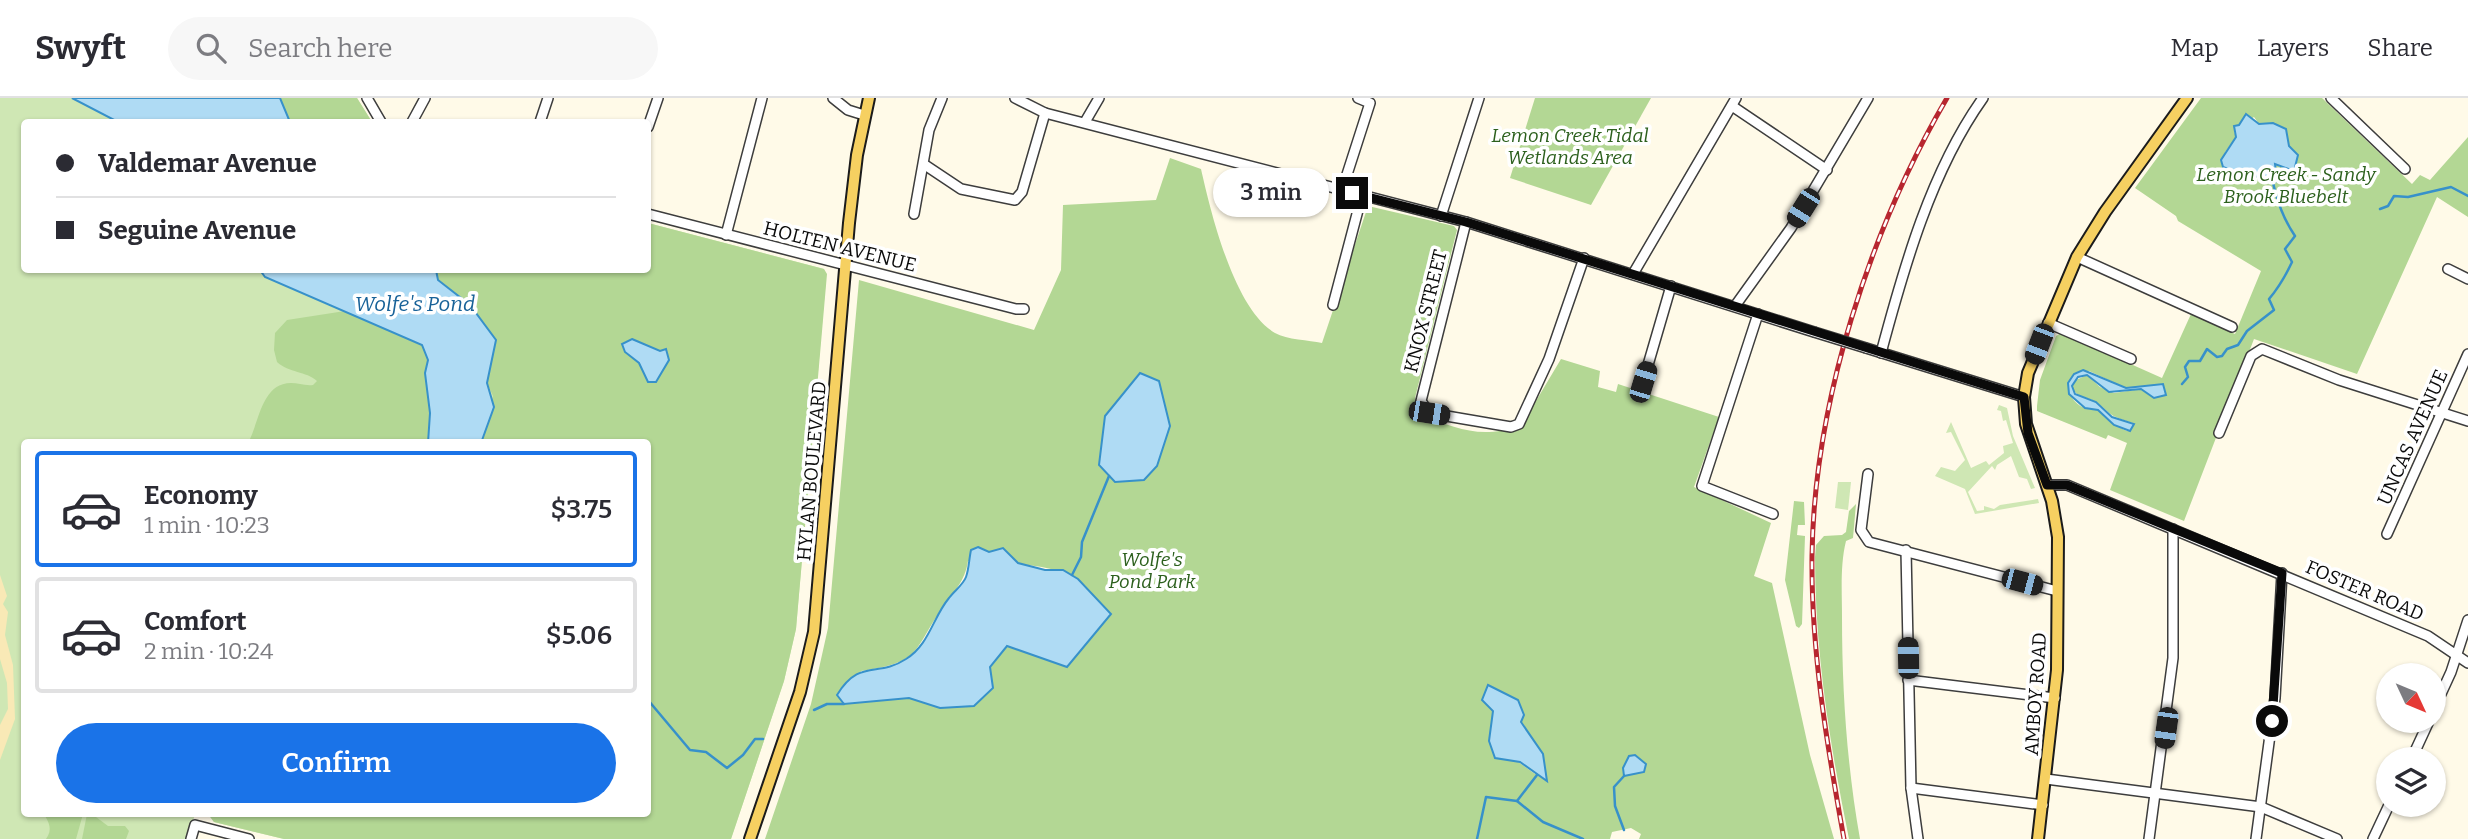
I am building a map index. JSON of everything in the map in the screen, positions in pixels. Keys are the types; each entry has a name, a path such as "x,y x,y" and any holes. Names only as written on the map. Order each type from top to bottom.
{"main road":[{"name":"HYLAN BOULEVARD","path":"750,839 800,692 814,632 856,163 869,98"},
{"name":"AMBOY ROAD","path":"2038,839 2055,698 2058,537 2047,485 2028,433 2024,397 2028,373 2077,257 2105,212 2187,98"}],"street":[{"path":"367,98 379,119"},
{"path":"414,119 425,98"},
{"path":"541,119 548,98"},
{"path":"651,119 658,98"},
{"path":"726,235 762,98"},
{"path":"833,98 848,110 864,115"},
{"path":"914,214 925,166 929,130 942,98"},
{"path":"1015,98 1045,113 1466,222 2024,397"},
{"path":"1085,122 1099,98"},
{"path":"1342,190 1370,103 1358,98"},
{"path":"1441,216 1479,98"},
{"path":"1735,306 1791,228 1868,98"},
{"path":"1881,353 1921,224 1967,120 1983,98"},
{"path":"2331,98 2405,169"},
{"path":"1633,274 1734,102 1827,170"},
{"path":"925,166 961,189 1012,200 1018,198 1045,113"},
{"path":"1333,305 1362,195"},
{"name":"HOLTEN AVENUE","path":"651,215 1024,309"},
{"name":"KNOX STREET","path":"1466,222 1421,401 1423,408 1429,413 1511,427 1519,424 1549,359 1584,258"},
{"path":"2077,257 2232,327"},
{"path":"2448,269 2468,279"},
{"path":"1643,382 1671,286"},
{"path":"1758,314 1702,486 1773,514"},
{"path":"2048,323 2131,359"},
{"path":"2219,433 2251,356 2257,349 2468,421"},
{"name":"UNCAS AVENUE","path":"2387,534 2468,354"},
{"path":"1868,474 1861,530 1869,542 2057,592"},
{"name":"FOSTER ROAD","path":"2047,485 2067,485 2282,573 2428,636 2468,663"},
{"path":"2149,839 2173,658 2173,529"},
{"path":"1906,550 1911,788 1918,839"},
{"path":"2256,839 2275,698 2282,573"},
{"path":"2446,679 2468,620"},
{"path":"1908,680 2055,698"},
{"path":"2046,779 2260,807 2337,839"},
{"path":"1911,788 2043,805"},
{"path":"2373,839 2383,817"},
{"path":"191,839 195,825 249,839"}],"green space":[{"path":"0,98 357,98 370,119 21,119 21,273 651,273 651,224 824,269 826,278 796,629 784,681 731,839 284,839 214,822 210,817 651,817 651,439 21,439 21,817 194,817 188,839 0,839"},
{"path":"280,98 357,98 370,119 289,119"},
{"name":"Lemon Creek Tidal Wetlands Area","path":"1535,98 1651,98 1591,205 1510,178"},
{"name":"Lemon Creek - Sandy Brook Bluebelt","path":"2201,98 2322,98 2412,184 2420,175 2430,180 2468,137 2468,217 2437,197 2357,374 2254,339 2184,521 2110,490 2127,443 2108,435 2106,439 2037,411 2040,380 2056,336 2061,333 2162,378 2191,314 2235,334 2261,271 2178,221 2176,216 2135,188","holes":["2254,117 2259,124 2273,123 2286,129 2289,146 2294,150 2287,170 2275,164 2276,181 2269,181 2259,175 2245,176 2223,167 2225,152 2236,137 2234,131","2089,371 2126,388 2163,384 2149,394 2141,389 2114,393 2100,387 2087,375 2074,381 2072,389 2078,394 2098,403 2113,416 2133,423 2127,431 2096,409 2078,405 2072,397 2069,387 2071,378"]},
{"name":"Wolfe's Pond Park","path":"1170,158 1201,169 1226,258 1236,282 1260,321 1280,335 1322,343 1368,206 1454,226 1457,230 1415,398 1419,414 1457,428 1481,432 1521,426 1561,359 1600,371 1598,387 1616,392 1618,384 1719,417 1694,487 1771,523 1754,576 1772,583 1810,755 1834,839 1639,839 1641,834 1631,828 1612,832 1610,839 765,839 811,704 828,628 859,280 1034,330 1061,270 1063,205 1156,200","holes":["1106,416 1144,480 1116,482 1099,466","968,561 1025,565 1054,570 1078,579 1067,667 1007,646 990,668 940,708 909,698 845,704 861,671 895,664 913,653 964,575","1493,711 1520,722 1543,754 1535,774 1489,741"]},
{"path":"651,224 824,269 827,274 796,629 784,681 731,839 284,839 214,822 210,817 651,817 651,439 482,439 493,396 487,383 496,340 470,305 438,280 437,273 651,273","holes":["632,339 661,351 665,349 648,382"]},
{"path":"345,311 423,345 428,360 425,373 430,413 428,439 250,439 262,406 273,390 281,385 313,385 317,381 277,362 274,350 275,333 287,320"},
{"path":"1999,405 2007,408 2013,436 2035,488 2031,489 2027,479 2019,477 2011,456 1997,465 1995,470 1992,466 1968,492 1977,511 1984,510 1984,506 1994,509 2000,505 2038,499 2039,503 1975,514 1965,489 1935,476 1941,467 1955,471 1965,460 1951,432 1946,433 1951,422 1971,468 1986,461 1989,465 2004,453 2003,446 2013,443 2006,420 2003,421 2001,411 1997,410"},
{"path":"1838,482 1851,482 1848,510 1835,508"},
{"path":"1794,501 1804,502 1805,525 1798,525 1797,535 1805,536 1802,624 1799,628 1796,626 1785,580"},
{"path":"1856,504 1853,538 1846,541 1842,579 1846,728 1860,839 1849,839 1825,699 1815,557 1816,545 1824,536 1842,535 1846,532 1849,511"},
{"path":"46,817 82,817 76,839 46,839 49,823"},
{"path":"86,817 96,817 108,826 125,826 129,831 126,839 82,839"}],"sand":[{"path":"0,575 7,596 3,604 8,612 5,635 13,665 15,719 0,760 0,725 8,709 7,683 0,659"}],"water":[{"path":"72,98 280,98 289,119 112,119"},
{"path":"2246,114 2259,124 2273,123 2286,129 2289,146 2298,155 2294,171 2275,164 2277,181 2273,183 2259,175 2245,176 2223,167 2221,160 2236,137 2234,126 2239,125"},
{"name":"Wolfe's Pond","path":"262,273 437,273 438,280 470,305 496,340 487,383 494,407 482,439 428,439 430,413 425,373 428,360 422,345 265,277"},
{"path":"632,339 660,351 666,349 669,360 656,382 648,382 639,363 625,352 622,344"},
{"path":"2083,370 2126,388 2163,384 2166,395 2154,398 2141,389 2109,392 2087,375 2078,377 2072,386 2075,394 2096,402 2112,417 2134,424 2130,431 2114,425 2098,410 2085,408 2069,394 2068,383 2074,374"},
{"path":"1140,373 1159,381 1170,426 1157,466 1144,480 1115,482 1099,465 1105,416"},
{"path":"978,547 989,552 1003,548 1018,563 1045,570 1063,570 1078,579 1111,614 1067,667 1007,646 990,667 993,688 974,706 940,708 909,698 844,704 837,695 853,676 896,664 920,646 951,595 965,580 971,550"},
{"path":"1488,685 1518,700 1524,715 1521,722 1543,754 1547,781 1520,762 1495,758 1489,741 1493,711 1482,700"},
{"path":"1635,755 1646,764 1644,772 1624,776 1623,768 1629,756"}],"waterway":[{"path":"2182,384 2188,377 2185,367 2189,361 2200,361 2207,349 2217,357 2222,356 2227,349 2238,345 2247,331 2274,310 2269,299 2292,262 2285,249 2295,236 2281,210 2273,183"},
{"path":"2380,209 2388,206 2394,196 2408,197 2451,187 2468,196"},
{"path":"1072,575 1081,557 1082,542 1109,476"},
{"path":"651,704 690,750 706,752 727,768 743,755 755,739 763,739"},
{"path":"814,710 827,704 844,704"},
{"path":"1477,839 1486,797 1517,801 1537,775"},
{"path":"1624,776 1614,787 1615,806 1624,830"},
{"path":"1517,801 1543,822 1583,839"}],"railway":[{"path":"1844,839 1826,733 1812,592 1815,498 1823,438 1835,378 1871,260 1919,149 1947,98"}],"route":[{"path":"1352,193 1466,222 2024,397 2028,433 2047,485 2067,485 2282,573 2272,721"}]}
